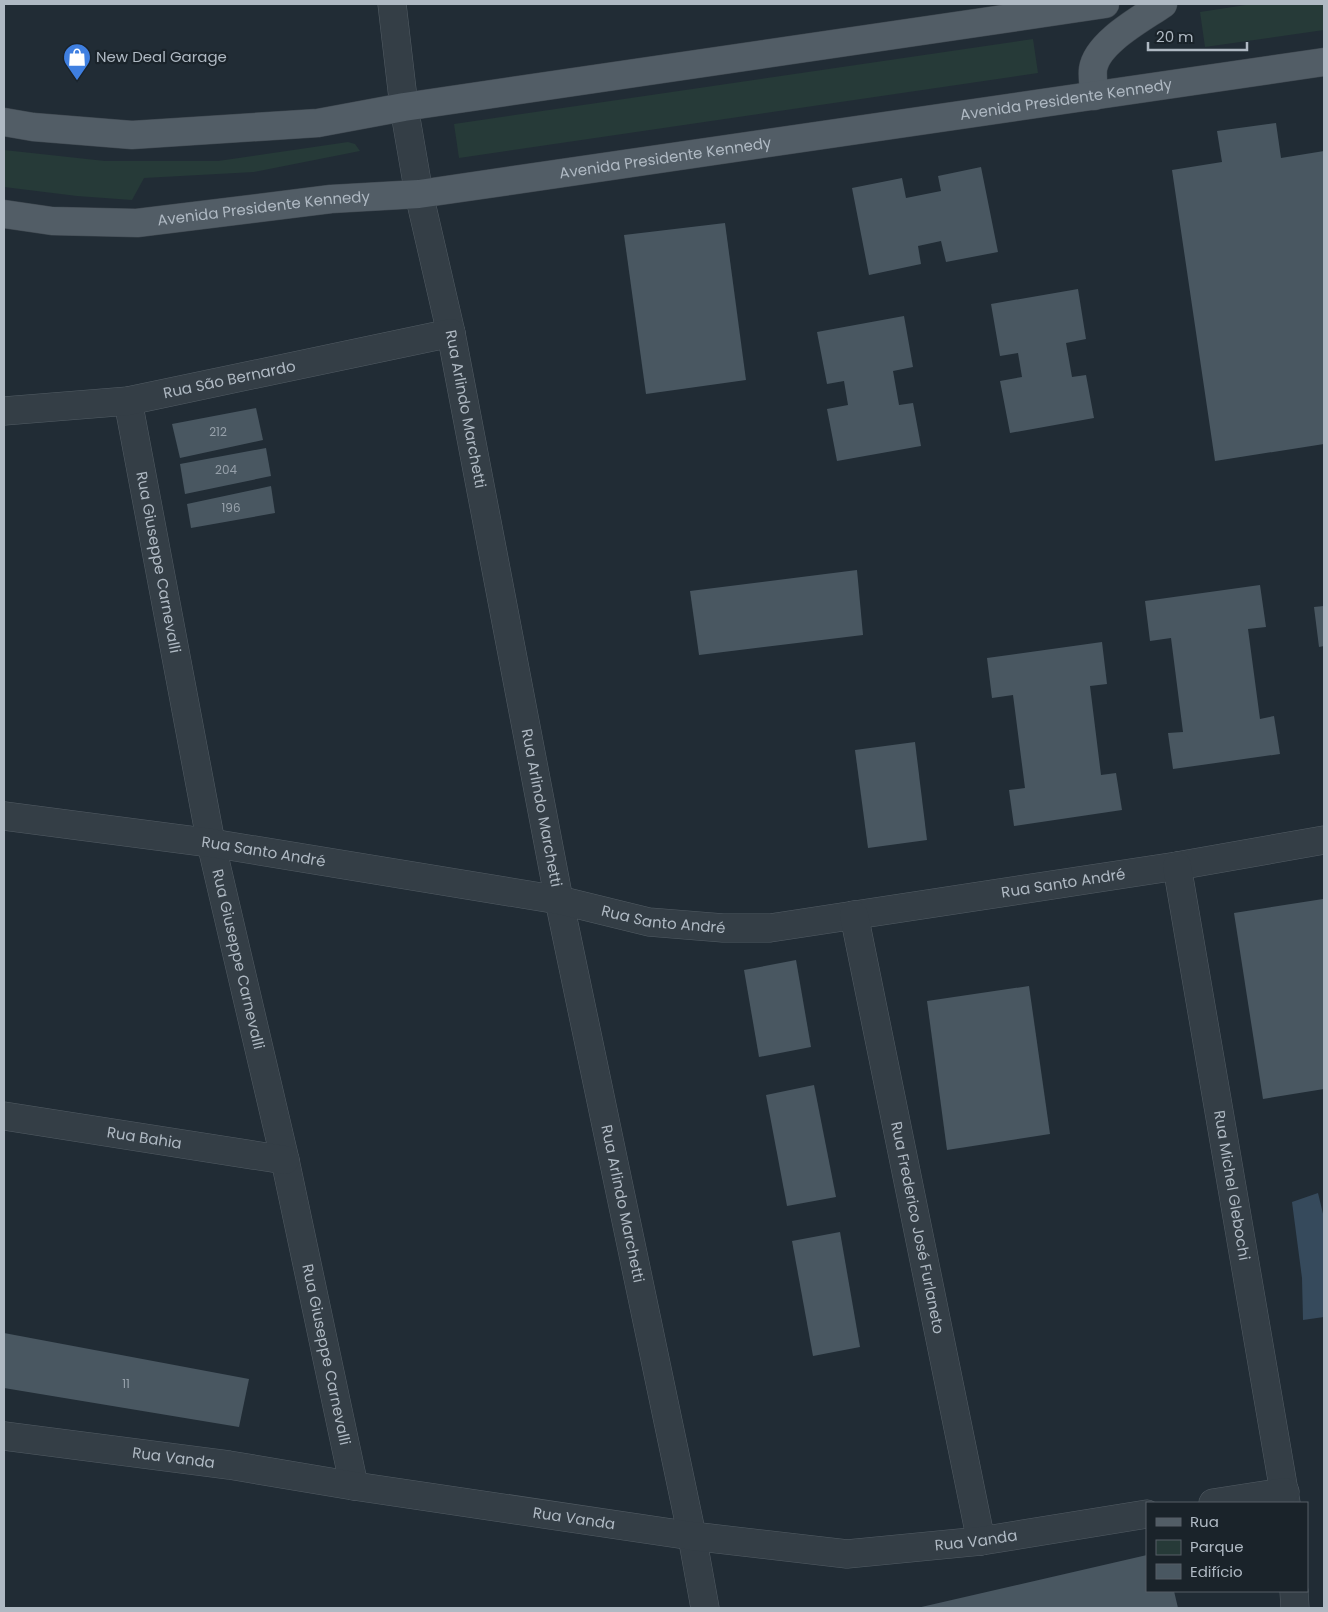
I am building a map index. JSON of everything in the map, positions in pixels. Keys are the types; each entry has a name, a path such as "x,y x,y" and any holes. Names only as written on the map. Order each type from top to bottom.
{"main road":[{"path":"4,122 33,128 132,135 318,123 404,107 1105,4"},
{"path":"1094,96 1093,68 1102,52 1120,33 1163,4"},
{"name":"Avenida Presidente Kennedy","path":"4,214 52,222 136,223 331,199 419,194 1324,62"}],"street":[{"name":"Rua Arlindo Marchetti","path":"392,4 404,107 419,194 451,334 559,900 692,1536 705,1608"},
{"name":"Rua São Bernardo","path":"4,411 128,401 451,334"},
{"name":"Rua Giuseppe Carnevalli","path":"128,401 211,843 285,1160 354,1486"},
{"name":"Rua Santo André","path":"4,816 211,843 559,900 649,922 723,928 770,928 1177,866 1324,840"},
{"name":"Rua Michel Glebochi","path":"1177,866 1285,1497"},
{"name":"Rua Frederico José Furlaneto","path":"854,915 981,1541"},
{"name":"Rua Bahia","path":"4,1116 285,1160"},
{"name":"Rua Vanda","path":"4,1436 229,1464 354,1486 692,1536 847,1554 981,1541 1146,1514"},
{"path":"1225,1502 1285,1497"},
{"path":"1294,1592 1296,1608"}],"green space":[{"path":"1252,4 1324,4 1324,30 1205,47 1200,12"},
{"path":"1033,39 1038,73 459,158 454,124"},
{"path":"348,142 355,144 360,151 254,172 144,178 132,200 77,196 4,187 4,150 105,161 218,161"}],"water":[{"path":"1318,1193 1324,1218 1324,1317 1303,1320 1302,1278 1292,1202"}],"building":[{"path":"1276,123 1281,158 1324,151 1324,444 1215,461 1172,170 1222,162 1217,131"},
{"path":"981,167 998,252 946,262 941,241 918,246 921,264 869,275 852,188 902,178 906,198 941,191 938,176"},
{"path":"725,223 746,380 646,394 624,235"},
{"path":"1078,289 1086,339 1066,343 1072,377 1086,375 1094,418 1010,433 1000,381 1022,377 1018,353 1000,356 991,304"},
{"path":"904,316 913,367 893,371 899,405 913,403 921,446 837,461 827,409 848,405 844,381 827,384 817,332"},
{"path":"256,408 263,440 180,458 172,424"},
{"path":"266,448 271,476 185,494 180,464"},
{"path":"271,486 275,513 191,528 187,504"},
{"path":"857,570 863,635 699,655 690,591"},
{"path":"1260,585 1266,627 1248,629 1260,719 1274,716 1280,754 1173,769 1168,733 1183,732 1171,638 1150,641 1145,601"},
{"path":"1324,606 1324,646 1319,647 1314,607"},
{"path":"1102,642 1107,684 1090,686 1101,775 1116,773 1122,810 1014,826 1009,790 1025,788 1013,695 992,698 987,658"},
{"path":"915,742 927,840 868,848 855,750"},
{"path":"1323,899 1324,1089 1263,1099 1234,913"},
{"path":"796,960 811,1047 759,1057 744,970"},
{"path":"1029,986 1050,1134 947,1150 927,1001"},
{"path":"814,1085 836,1197 787,1206 766,1095"},
{"path":"840,1232 860,1347 813,1356 792,1241"},
{"path":"4,1333 249,1379 239,1427 4,1388"},
{"path":"1146,1555 1146,1592 1174,1592 1178,1608 917,1608"}],"place":[{"name":"New Deal Garage","path":"77,81"}]}
